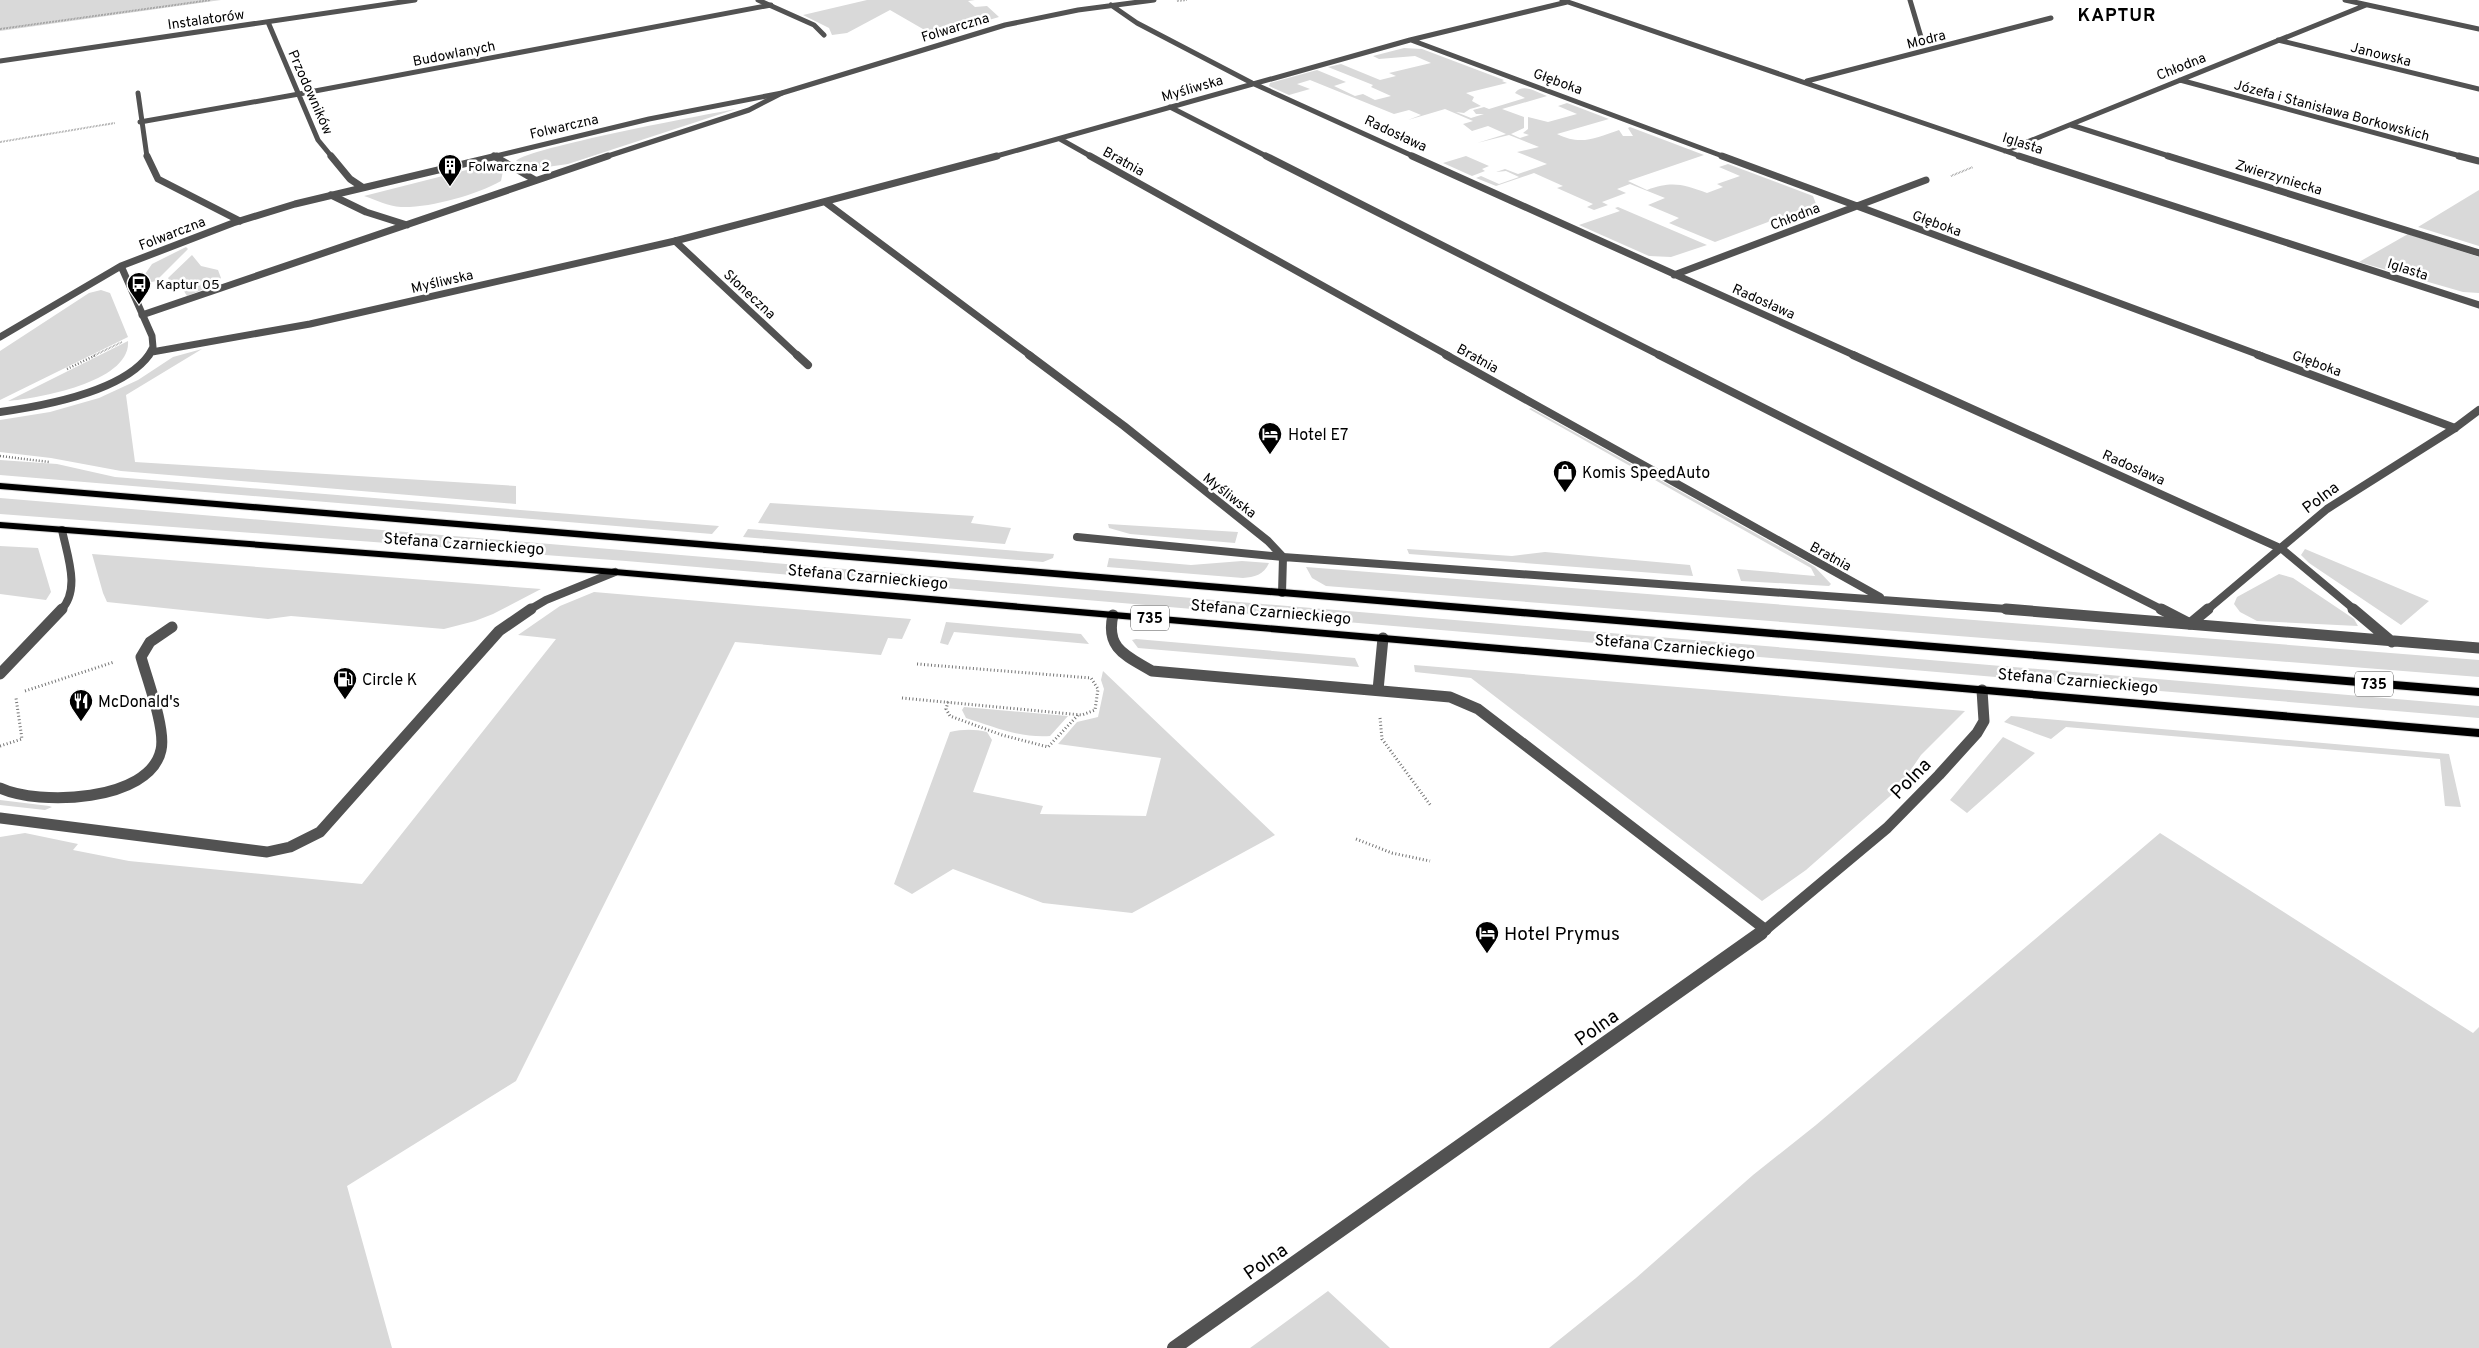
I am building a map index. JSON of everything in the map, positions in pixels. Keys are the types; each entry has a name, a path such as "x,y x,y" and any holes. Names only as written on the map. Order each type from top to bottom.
{"main road":[{"name":"Stefana Czarnieckiego","path":"0,486 2479,692"},
{"name":"Stefana Czarnieckiego","path":"0,525 615,572 2479,732"}],"street":[{"name":"Instalatorów","path":"0,61 415,0"},
{"path":"758,0 814,25 824,35"},
{"name":"Folwarczna","path":"0,337 121,266 240,221 362,187 649,119 782,93 1005,25 1126,1 1154,0"},
{"path":"1910,0 1921,37"},
{"path":"2345,0 2479,29"},
{"name":"Myśliwska","path":"152,352 310,324 675,241 1060,139 1252,83 1410,40 1564,1"},
{"name":"Iglasta","path":"1564,1 2005,151 2479,305"},
{"name":"Chłodna","path":"2005,151 2366,4"},
{"name":"Budowlanych","path":"140,120 300,94 771,5"},
{"name":"Radosława","path":"1112,5 1137,23 1252,83 2282,549 2392,642"},
{"name":"Modra","path":"1806,82 2051,18"},
{"name":"Przodowników","path":"268,22 318,140 350,179 362,187"},
{"name":"Głęboka","path":"1410,40 2456,428"},
{"name":"Janowska","path":"2278,40 2479,89"},
{"name":"Józefa i Stanisława Borkowskich","path":"2180,80 2479,161"},
{"path":"138,93 140,120 152,172 158,180 240,221"},
{"path":"142,315 534,180 750,110 782,93"},
{"path":"1170,107 2190,624"},
{"name":"Zwierzyniecka","path":"2071,125 2479,254"},
{"name":"Bratnia","path":"1060,139 1884,599"},
{"path":"494,156 534,180"},
{"name":"Chłodna","path":"1674,275 1926,180"},
{"path":"331,195 366,212 407,225"},
{"name":"Myśliwska","path":"825,202 1124,426 1268,541 1283,557"},
{"name":"Słoneczna","path":"675,241 808,365"},
{"path":"0,412 40,406 100,387 142,364 152,352 154,345 149,329 121,266"},
{"name":"Polna","path":"2190,624 2282,549 2327,509 2456,428 2479,410"},
{"path":"0,674 67,604 72,585 62,530"},
{"path":"1076,537 1283,557 1884,599 2479,648"},
{"path":"1282,593 1283,557"},
{"path":"0,818 267,852 290,848 320,832 474,659 511,621 532,607 563,592 615,572"},
{"path":"1113,615 1109,632 1112,641 1123,652 1152,671 1450,697 1478,708 1766,930"},
{"path":"0,789 79,798 118,788 148,772 158,760 163,748 163,738 140,657 150,642 172,627"},
{"path":"1378,690 1383,638"},
{"name":"Polna","path":"1174,1348 1766,930 1887,828 1977,734 1984,721 1985,710 1982,690"}],"path":[{"path":"0,29 211,0"},
{"path":"0,142 140,120"},
{"path":"1926,180 1945,178 1996,158 2005,151"},
{"path":"59,373 149,329"},
{"path":"0,746 22,739 15,694 142,653"},
{"path":"902,698 1078,714 1088,714 1095,710 1098,688 1091,678 916,664"},
{"path":"1378,690 1382,739 1431,806"},
{"path":"948,702 946,709 950,716 1002,736 1048,747 1078,714"},
{"path":"1356,839 1378,850 1398,856 1430,861"}],"shaded area":[{"path":"0,0 221,0 0,31"},
{"path":"867,0 975,0 968,1 975,7 987,6 999,17 935,36 890,10 847,33 832,35 829,28 803,15"},
{"path":"1404,48 1422,49 1504,80 1502,81 1507,83 1466,93 1474,97 1472,101 1481,106 1464,113 1456,112 1471,118 1484,114 1476,114 1473,110 1484,107 1489,109 1525,98 1515,93 1521,89 1529,89 1547,96 1502,109 1524,117 1524,128 1511,134 1520,138 1529,135 1523,133 1528,129 1528,117 1548,122 1577,114 1558,106 1567,103 1609,119 1557,134 1566,138 1588,140 1619,130 1623,136 1633,136 1628,128 1630,127 1704,155 1628,181 1647,190 1663,185 1677,185 1691,187 1707,193 1723,187 1717,184 1740,176 1719,167 1728,164 1813,196 1816,204 1715,242 1669,223 1679,218 1648,205 1665,198 1630,184 1617,189 1626,193 1602,202 1608,205 1594,210 1587,207 1593,204 1557,188 1563,186 1534,173 1496,186 1476,178 1481,176 1499,184 1519,177 1506,171 1496,172 1505,169 1518,174 1547,164 1517,152 1539,147 1509,135 1477,143 1506,134 1488,126 1472,131 1463,124 1473,121 1445,109 1408,120 1421,115 1409,110 1394,114 1310,80 1297,84 1310,89 1289,95 1269,86 1270,83 1317,70 1346,82 1334,86 1355,96 1363,94 1375,100 1391,96 1371,87 1373,85 1328,67 1341,64 1380,80 1396,76 1389,73 1431,63 1415,56 1379,59 1373,56"},
{"path":"736,109 568,164 540,168 516,161 527,155 583,140"},
{"path":"1466,156 1489,166 1482,169 1485,171 1472,176 1443,163"},
{"path":"486,165 503,171 501,181 452,200 413,207 401,207 364,196"},
{"path":"2479,190 2479,246 2418,227"},
{"path":"1618,207 1707,245 1671,257 1649,256 1579,225 1620,211 1615,208"},
{"path":"2408,234 2479,257 2479,293 2463,292 2359,262"},
{"path":"186,247 188,249 156,281 147,283 143,277 152,264"},
{"path":"192,255 201,266 218,270 221,278 212,286 187,296 179,283 172,285 168,278"},
{"path":"101,290 110,293 128,337 0,400 0,351 89,293"},
{"path":"128,341 125,355 115,367 100,377 60,392 8,401"},
{"path":"202,349 126,395 135,462 516,486 516,504 121,471 51,458 0,452 0,420 50,412 99,398 138,380 173,357"},
{"path":"1531,408 1807,562 1815,567 1831,584 1829,586 1741,581 1737,569 1815,576 1811,568 1529,409"},
{"path":"0,460 57,464 115,477 719,526 712,534 0,475"},
{"path":"0,498 2479,706 2479,718 626,561 0,514"},
{"path":"770,503 974,516 971,523 1011,528 1005,544 758,523"},
{"path":"1108,524 1238,532 1235,543 1130,534 1109,528"},
{"path":"748,529 1054,554 1053,558 1043,562 743,537"},
{"path":"0,546 38,548 51,592 46,600 0,594"},
{"path":"1407,549 1512,556 1545,552 1690,565 1693,576 1409,554"},
{"path":"2305,549 2429,601 2401,625 2309,563 2301,555"},
{"path":"92,554 541,589 493,614 444,629 291,616 268,619 107,602"},
{"path":"1109,558 1191,565 1242,561 1269,563 1258,575 1243,578 1107,567"},
{"path":"1306,567 2479,660 2479,677 1326,586 1312,578"},
{"path":"2279,574 2293,578 2354,619 2358,626 2257,621 2240,612 2234,604 2237,597"},
{"path":"594,592 911,619 902,639 888,638 881,655 735,642 516,1081 347,1186 392,1348 0,1348 0,837 25,833 78,844 73,850 129,861 362,884 556,639 518,635 560,606"},
{"path":"946,622 1081,634 1089,644 954,632 948,645 940,643"},
{"path":"1132,640 1355,658 1359,667 1138,648"},
{"path":"1414,665 1965,711 1921,755 1897,790 1806,870 1762,901 1471,678 1415,672"},
{"path":"1103,671 1275,835 1132,913 1043,903 953,869 912,894 894,884 950,732 960,730 982,731 987,732 992,740 973,792 1043,806 1040,814 1146,816 1161,758 1058,744 1077,722 1098,717 1104,689 1101,680"},
{"path":"964,707 1068,716 1050,736 1039,736 1007,731 966,718 962,710"},
{"path":"2011,716 2449,754 2461,807 2445,806 2440,759 2066,727 2051,739 2004,722"},
{"path":"2003,737 2035,753 1967,813 1950,800"},
{"path":"0,800 52,807 45,810 0,805"},
{"path":"2160,833 2473,1033 2479,1027 2479,1348 1549,1348 1636,1278 1753,1175 1816,1125"},
{"path":"1328,1291 1390,1348 1250,1348"}],"place":[{"name":"Folwarczna 2","path":"450,187"},
{"name":"Kaptur 05","path":"139,305"},
{"name":"Hotel E7","path":"1270,455"},
{"name":"Komis SpeedAuto","path":"1565,493"},
{"name":"Circle K","path":"345,700"},
{"name":"McDonald's","path":"81,722"},
{"name":"Hotel Prymus","path":"1487,954"}],"district":[{"name":"KAPTUR","path":"2117,15"}]}
